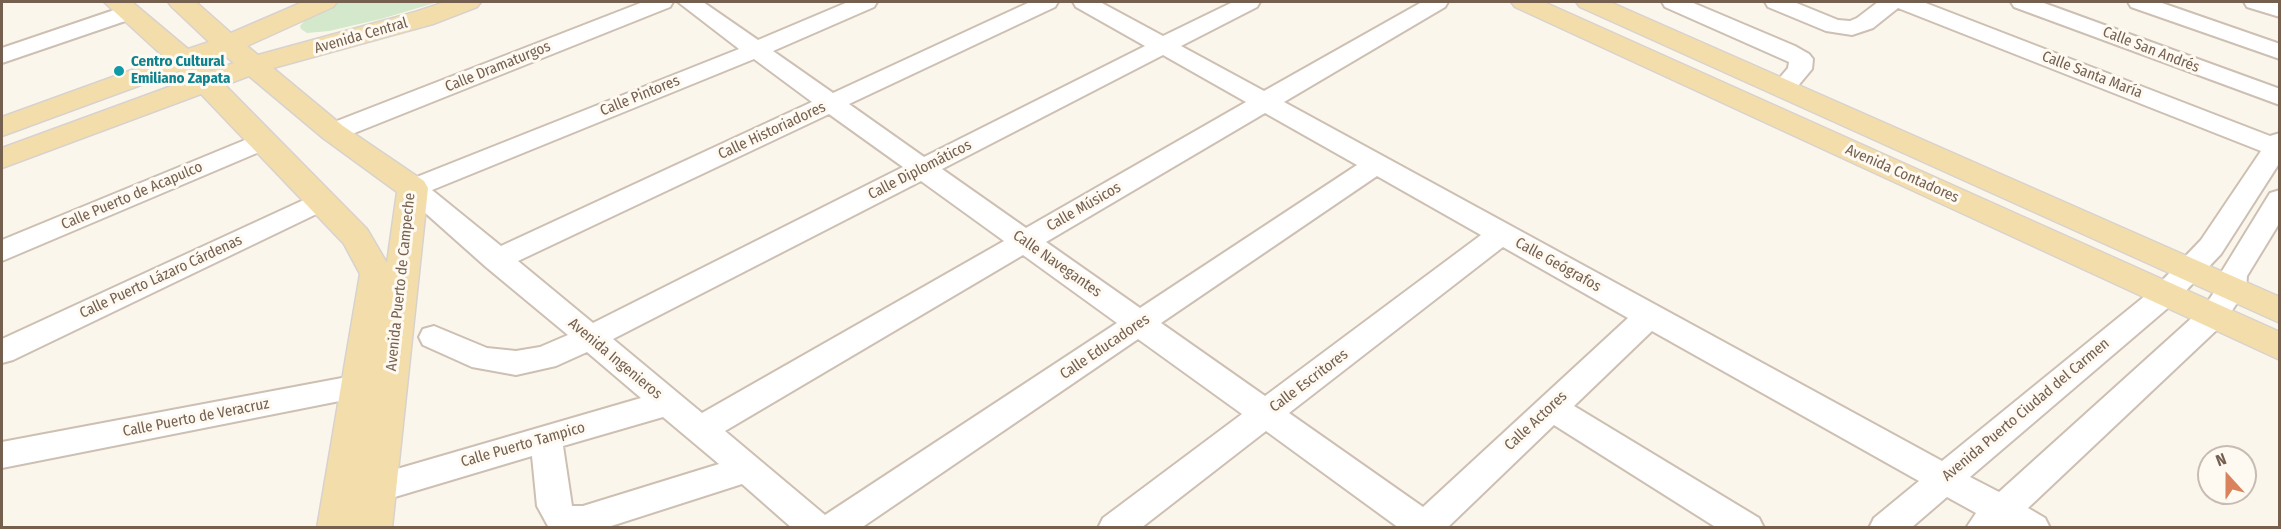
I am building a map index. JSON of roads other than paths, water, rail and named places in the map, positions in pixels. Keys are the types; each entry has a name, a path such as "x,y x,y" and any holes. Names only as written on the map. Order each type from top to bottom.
{"main road":[{"name":"Avenida Puerto de Campeche","path":"181,2 333,132 413,188 375,383 337,528"},
{"path":"2,127 184,60 219,36 294,9 324,2"},
{"name":"Avenida Central","path":"261,72 361,36 424,18 468,2"},
{"name":"Avenida Contadores","path":"1524,2 2166,294 2280,311"},
{"name":"Avenida Contadores","path":"1589,2 2188,270 2222,302 2280,347"},
{"name":"Avenida Puerto de Campeche","path":"123,7 184,60 356,237 376,274 375,383 378,488 372,528"},
{"path":"294,9 286,24 285,32 291,38 301,42 323,42 361,36"},
{"path":"2,159 206,82 261,72 424,18"}],"street":[{"name":"Calle Dramaturgos","path":"333,132 662,2"},
{"name":"Calle Navegantes","path":"689,2 1424,527"},
{"name":"Calle Pintores","path":"413,188 756,50 866,2"},
{"name":"Calle Historiadores","path":"496,260 1047,2"},
{"name":"Calle Geógrafos","path":"1083,2 1944,478 1993,519 2033,528"},
{"name":"Calle Diplomáticos","path":"434,337 483,359 516,363 545,358 590,338 1249,2"},
{"name":"Calle Músicos","path":"700,430 1437,2"},
{"path":"1672,2 1801,59 1800,69 1783,88"},
{"path":"1776,2 1834,26 1852,28 1865,23 1890,2"},
{"name":"Calle Santa María","path":"1904,2 2278,146"},
{"name":"Calle San Andrés","path":"2022,2 2280,98"},
{"path":"2139,2 2280,52"},
{"path":"2255,2 2280,10"},
{"path":"2,56 123,7"},
{"name":"Calle Puerto de Acapulco","path":"2,251 262,141"},
{"name":"Avenida Puerto Ciudad del Carmen","path":"1886,528 2166,294 2211,247 2278,146"},
{"name":"Calle Educadores","path":"832,528 1377,164"},
{"name":"Avenida Ingenieros","path":"413,188 817,528"},
{"path":"1993,519 2222,302 2233,276 2280,200"},
{"name":"Calle Puerto Lázaro Cárdenas","path":"2,352 321,201"},
{"name":"Calle Escritores","path":"1115,528 1502,233"},
{"name":"Calle Actores","path":"1424,527 1650,315"},
{"name":"Calle Puerto de Veracruz","path":"2,455 375,383"},
{"name":"Calle Puerto Tampico","path":"378,488 667,402"},
{"path":"1550,407 1747,528"},
{"path":"546,438 554,506 563,520 583,520 748,469"}],"place":[{"name":"Centro Cultural Emiliano Zapata","path":"119,71"}]}
